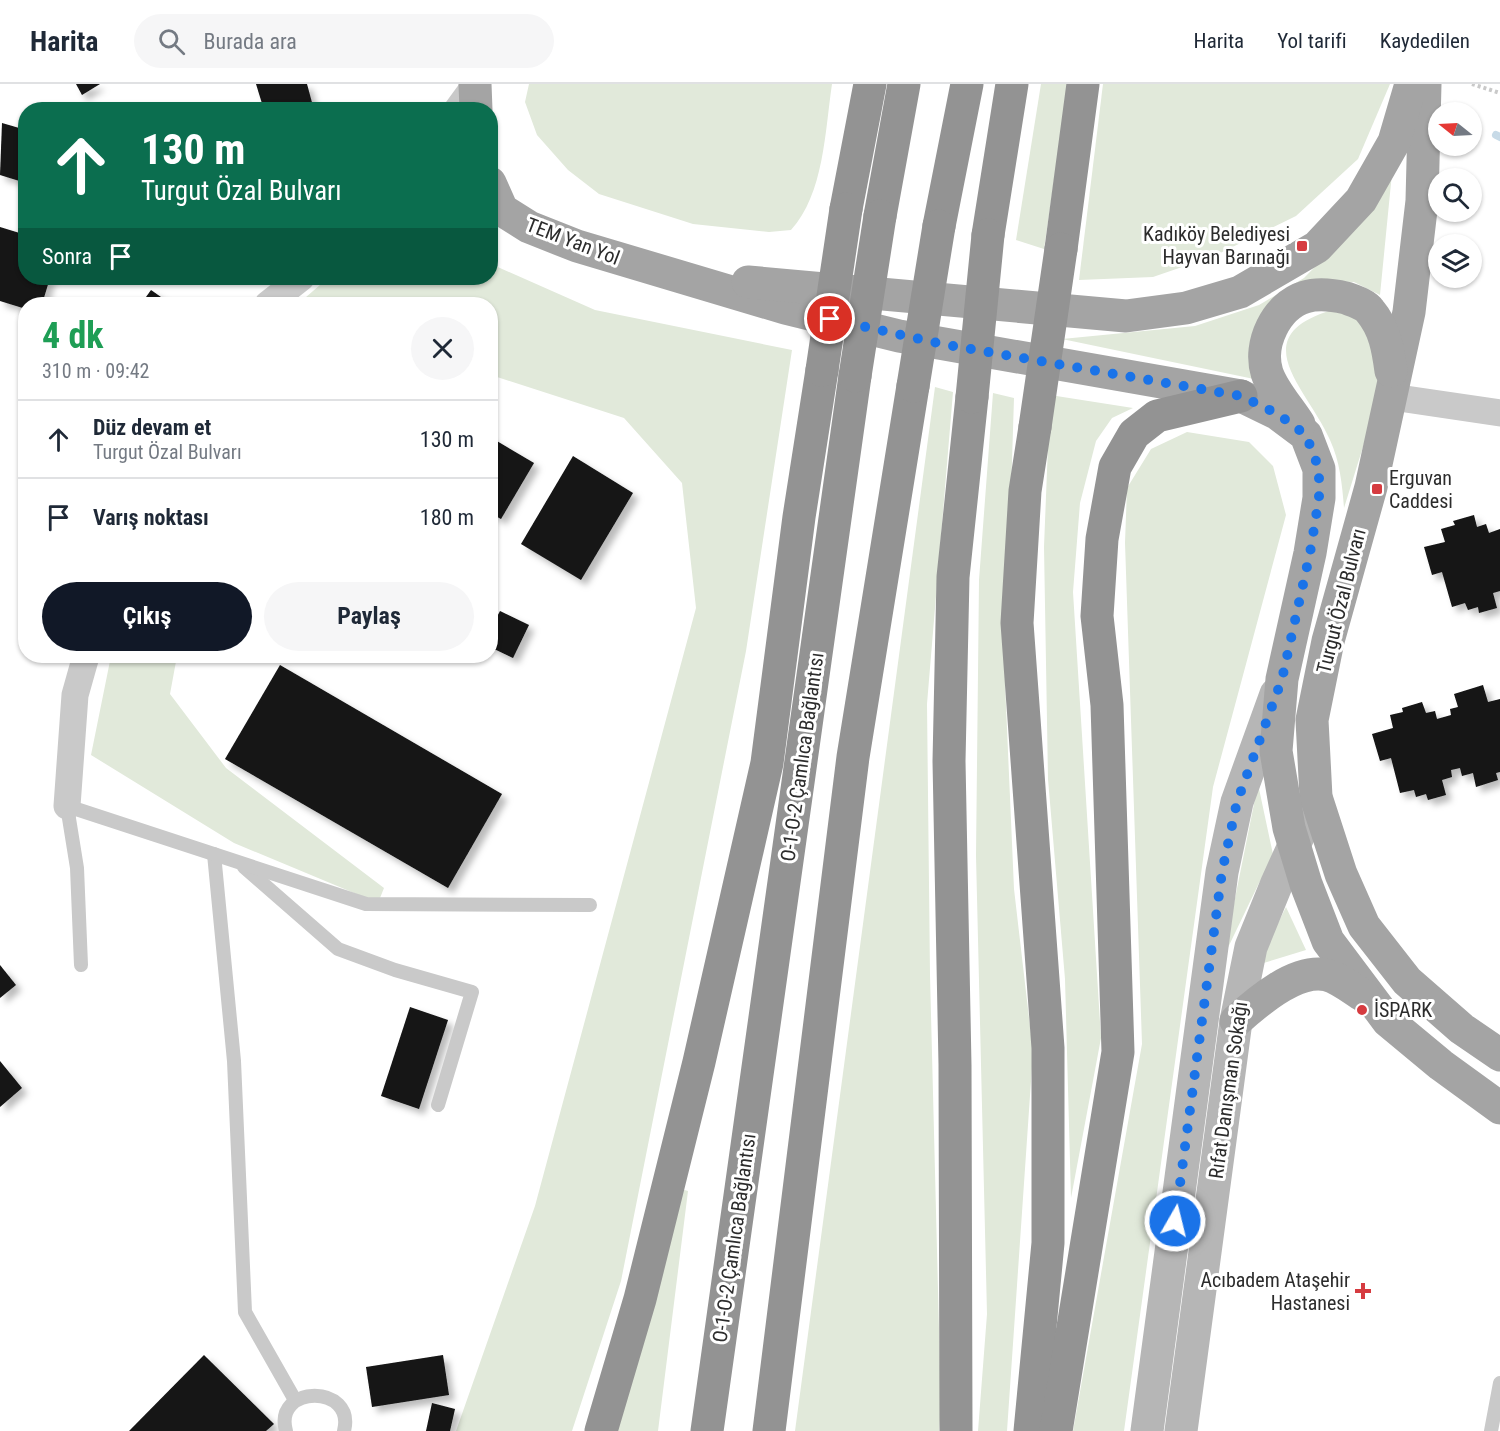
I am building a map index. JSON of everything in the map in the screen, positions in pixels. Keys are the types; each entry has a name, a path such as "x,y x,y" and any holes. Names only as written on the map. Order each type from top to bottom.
{"highway":[{"path":"601,1431 640,1299 696,1073 767,763 799,517 846,209 870,84"},
{"name":"O-1-O-2 Çamlıca Bağlantısı","path":"707,1431 855,376 880,216 904,84"},
{"path":"770,1431 853,757 939,226 967,84"},
{"path":"956,1431 955,1065 949,750 952,577 988,235 1012,84"},
{"path":"1030,1431 1048,1243 1048,1048 1017,623 1025,491 1083,84"},
{"path":"1056,1431 1118,1052 1107,705 1097,616 1104,529 1115,467 1134,434 1157,416 1199,404 1241,396"}],"main road":[{"path":"674,274 1126,316 1186,308 1240,292 1317,247 1361,200 1394,142 1411,84"},
{"name":"Turgut Özal Bulvarı","path":"1425,84 1421,212 1409,312 1392,390 1328,641 1312,720 1316,797 1341,874 1365,926 1407,981 1462,1029 1500,1055"},
{"name":"TEM Yan Yol","path":"498,201 502,210 529,227 578,246 674,274"},
{"path":"674,274 785,308 899,336 1241,396 1278,414 1306,435"},
{"name":"Turgut Özal Bulvarı","path":"1392,390 1386,339 1369,309 1355,301 1321,294 1304,297 1287,308 1272,326 1264,354 1267,373 1306,435 1319,469 1319,498 1310,553 1282,679 1276,751 1294,845 1328,941 1388,1021 1441,1065 1500,1108"},
{"path":"1236,1021 1268,993 1299,978 1327,975 1374,1001"}],"street":[{"path":"498,221 529,227"},
{"path":"277,297 292,285"},
{"path":"1392,390 1500,413"},
{"path":"67,806 75,695 84,663"},
{"name":"Rıfat Danışman Sokağı","path":"1146,1431 1222,872 1237,802 1282,679"},
{"name":"Rıfat Danışman Sokağı","path":"1181,1431 1236,1021 1251,947 1316,797"}],"lane":[{"path":"81,965 77,868 67,806 366,904 590,905"},
{"path":"214,854 234,1061 245,1312 295,1400"},
{"path":"237,862 338,949 395,970 472,992 438,1105"},
{"path":"1491,1431 1500,1383"},
{"path":"286,1431 285,1417 295,1400 314,1393 333,1400 344,1416 344,1431"}],"path":[{"path":"1472,84 1500,93"}],"green space":[{"path":"529,84 832,84 825,141 817,180 810,199 791,230 769,232 693,224 599,194 568,170 537,135 525,102"},
{"path":"1041,84 1068,84 1044,249 1016,240"},
{"path":"1103,84 1390,84 1358,159 1296,216 1214,256 1153,277 1079,280"},
{"path":"1393,163 1380,295 1354,282 1320,281 1254,379 1062,339 1195,326 1259,305 1304,278 1356,225"},
{"path":"498,267 595,310 792,350 746,651 621,1281 572,1431 456,1431 535,1206 696,608 682,483 624,418 498,377 498,297 306,297 320,285 498,285"},
{"path":"1332,310 1356,316 1369,330 1380,392 1344,508 1340,473 1333,448 1320,421 1297,384 1289,366 1286,350 1291,335 1305,321"},
{"path":"935,387 953,392 927,704 930,975 941,1408 939,1431 795,1431"},
{"path":"993,393 1014,398 1005,683 1014,889 1033,1052 1007,1431 978,1431 987,1314 976,856 979,580"},
{"path":"1050,395 1133,408 1112,418 1096,441 1080,503 1073,592 1101,1038 1071,1198 1065,979 1048,779 1044,547"},
{"path":"1187,432 1249,442 1273,466 1286,515 1213,787 1124,1431 1073,1431 1142,1044 1125,543 1127,488 1151,449"},
{"path":"110,663 176,663 170,694 226,768 384,888 378,903 234,843 91,755"},
{"path":"1258,784 1274,859 1259,883 1223,958"},
{"path":"1286,907 1306,950 1257,965"},
{"path":"681,1189 688,1191 658,1431 616,1431"}],"building":[{"path":"76,84 100,84 82,95"},
{"path":"256,84 307,84 312,102 262,102"},
{"path":"2,123 18,128 18,181 0,175"},
{"path":"0,227 18,233 18,285 48,285 44,297 18,297 18,307 0,301"},
{"path":"151,290 161,297 146,297"},
{"path":"498,442 534,463 501,519 498,517"},
{"path":"573,456 633,493 581,580 521,544"},
{"path":"1474,515 1477,527 1486,524 1489,533 1500,529 1500,591 1493,593 1497,608 1479,613 1478,607 1468,610 1465,603 1452,607 1442,572 1432,575 1424,547 1445,542 1441,529 1455,525 1453,521"},
{"path":"500,611 529,625 513,658 498,651 498,615"},
{"path":"280,665 502,794 448,888 225,759"},
{"path":"1483,685 1488,702 1500,699 1500,772 1496,773 1498,780 1476,787 1473,773 1462,776 1460,768 1451,770 1452,777 1442,780 1446,795 1428,800 1426,794 1416,797 1414,790 1400,793 1391,758 1380,761 1372,734 1393,728 1390,715 1403,712 1402,708 1422,702 1426,713 1435,711 1437,719 1451,715 1450,709 1458,707 1454,694"},
{"path":"0,965 16,985 0,998"},
{"path":"410,1007 448,1020 419,1109 381,1096"},
{"path":"0,1061 22,1088 0,1107"},
{"path":"204,1355 274,1424 266,1431 129,1431"},
{"path":"443,1355 449,1395 372,1407 366,1367"},
{"path":"432,1403 455,1409 450,1431 426,1431"}],"waterway":[{"path":"1496,135 1500,137"}],"place":[{"name":"Kadıköy Belediyesi Hayvan Barınağı","path":"1302,246"},
{"name":"Erguvan Caddesi","path":"1377,489"},
{"name":"İSPARK","path":"1362,1010"},
{"name":"Acıbadem Ataşehir Hastanesi","path":"1363,1291"}],"route":[{"path":"830,319 899,336 1241,396 1278,414 1306,435 1319,469 1319,498 1310,553 1282,679 1237,802 1222,872 1175,1221"}]}
